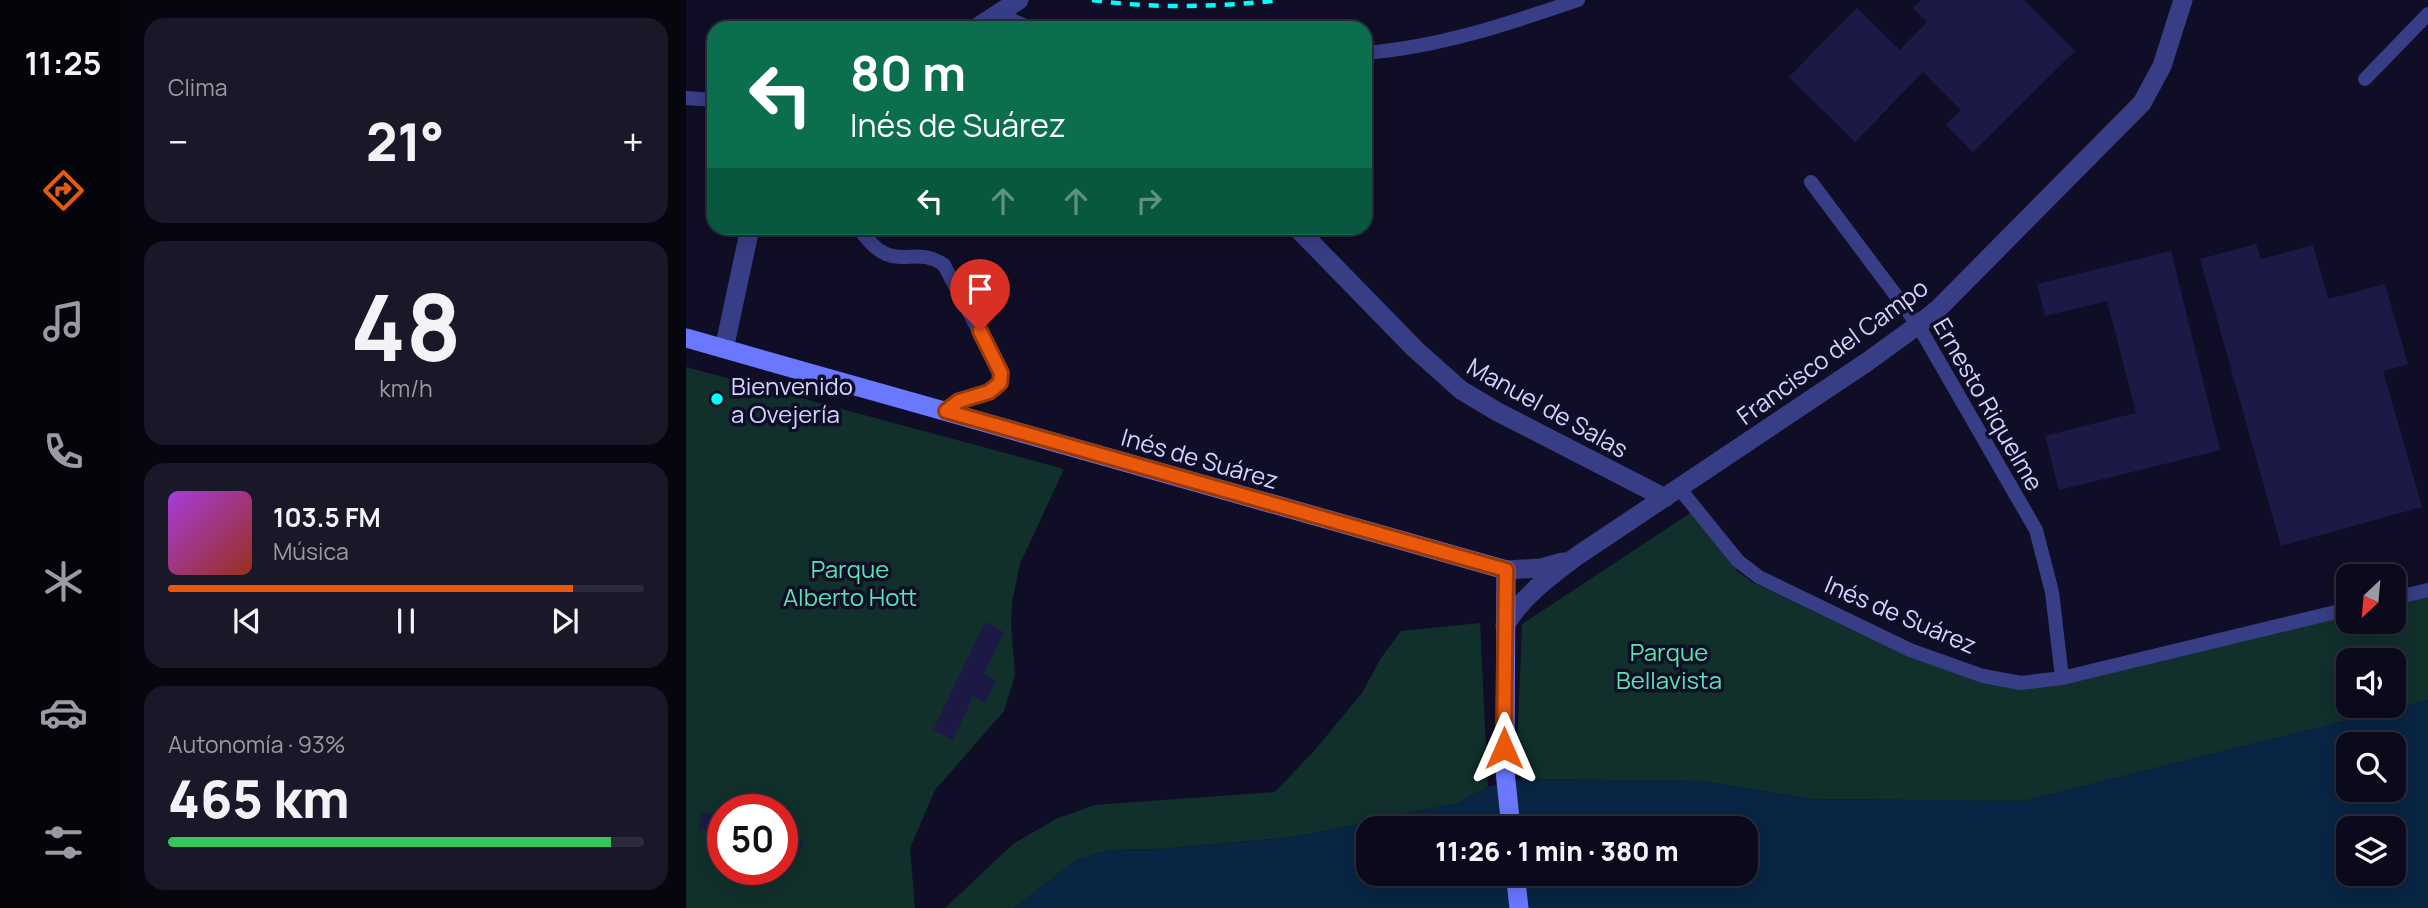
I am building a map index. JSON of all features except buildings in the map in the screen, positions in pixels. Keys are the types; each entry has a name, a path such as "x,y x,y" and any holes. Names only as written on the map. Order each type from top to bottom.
{"main road":[{"name":"Inés de Suárez","path":"686,328 723,344 810,372 1506,570"},
{"name":"Inés de Suárez","path":"686,338 723,344"},
{"path":"1506,570 1505,771 1510,816"},
{"path":"1516,886 1519,908"}],"street":[{"path":"988,21 1019,0"},
{"path":"1372,52 1406,49 1482,32 1578,0"},
{"name":"Francisco del Campo","path":"1504,625 1515,608 1535,589 1577,556 1875,356 1938,309 2142,103 2162,66 2183,0"},
{"path":"2365,79 2428,14"},
{"path":"996,16 1008,21"},
{"path":"686,99 707,100"},
{"name":"Ernesto Riquelme","path":"1811,182 1918,325 2036,530 2052,592 2062,678"},
{"path":"723,344 748,235"},
{"path":"864,235 873,246 886,255 933,259 947,269 1001,373 1000,383 993,390 959,401 946,411"},
{"name":"Manuel de Salas","path":"1304,235 1415,349 1461,390 1496,411 1672,493"},
{"name":"Inés de Suárez","path":"1672,493 1738,561 1759,577 1910,650 1983,676 2021,682 2062,678 2336,612"},
{"name":"Inés de Suárez","path":"1506,570 1541,568 1577,556"},
{"path":"2406,595 2428,590"}],"green space":[{"name":"Parque Alberto Hott","path":"686,367 1064,469 1020,564 1012,602 1015,675 1004,711 935,790 910,848 915,908 686,908"},
{"name":"Parque Bellavista","path":"1692,512 1738,572 1752,582 1903,654 2022,685 2336,617 2336,634 2406,634 2406,600 2428,595 2428,700 2406,705 2406,648 2336,648 2336,718 2356,718 2023,801 1811,799 1701,781 1521,779 1517,753 1522,624"},
{"path":"1480,623 1488,787 1458,803 1396,816 1356,816 1356,824 1295,837 1159,849 1110,850 1076,860 1014,908 945,908 1013,844 1056,819 1094,805 1275,792 1314,751 1362,693 1381,658 1401,631"}],"water":[{"path":"2428,700 2428,908 1014,908 1076,860 1110,850 1159,849 1295,837 1356,824 1356,886 1758,886 1758,816 1396,816 1458,803 1488,787 1521,779 1701,781 1811,799 2023,801 2356,718 2406,718 2406,705"}],"railway":[{"path":"1092,0 1186,6 1281,0"}],"place":[{"name":"Bienvenido a Ovejería","path":"717,399"}],"route":[{"path":"980,331 1001,373 1000,383 993,390 971,395 946,411 1506,570 1504,748"}]}
